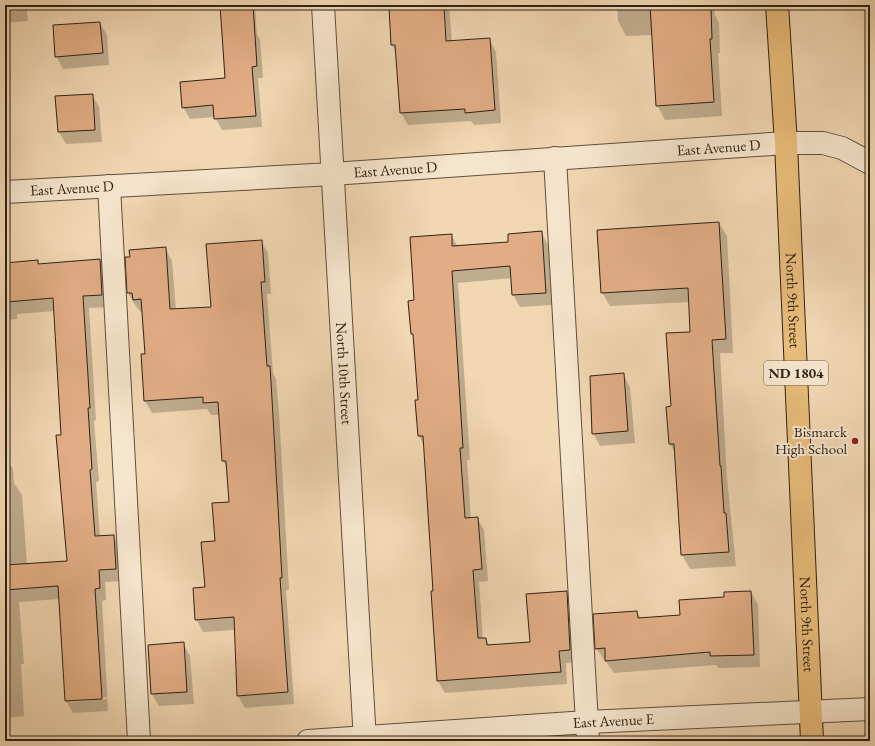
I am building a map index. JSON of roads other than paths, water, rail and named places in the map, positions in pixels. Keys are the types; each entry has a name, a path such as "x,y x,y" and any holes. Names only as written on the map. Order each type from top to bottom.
{"main road":[{"name":"North 9th Street","path":"777,5 786,143 812,741"}],"street":[{"name":"North 10th Street","path":"323,5 365,739"},
{"name":"East Avenue D","path":"5,192 332,174 786,143 824,143 842,148 870,163"},
{"path":"555,158 588,731"},
{"path":"109,186 139,741"},
{"name":"East Avenue E","path":"308,741 588,731 810,712 870,709"}],"place":[{"name":"Bismarck High School","path":"855,441"}]}
